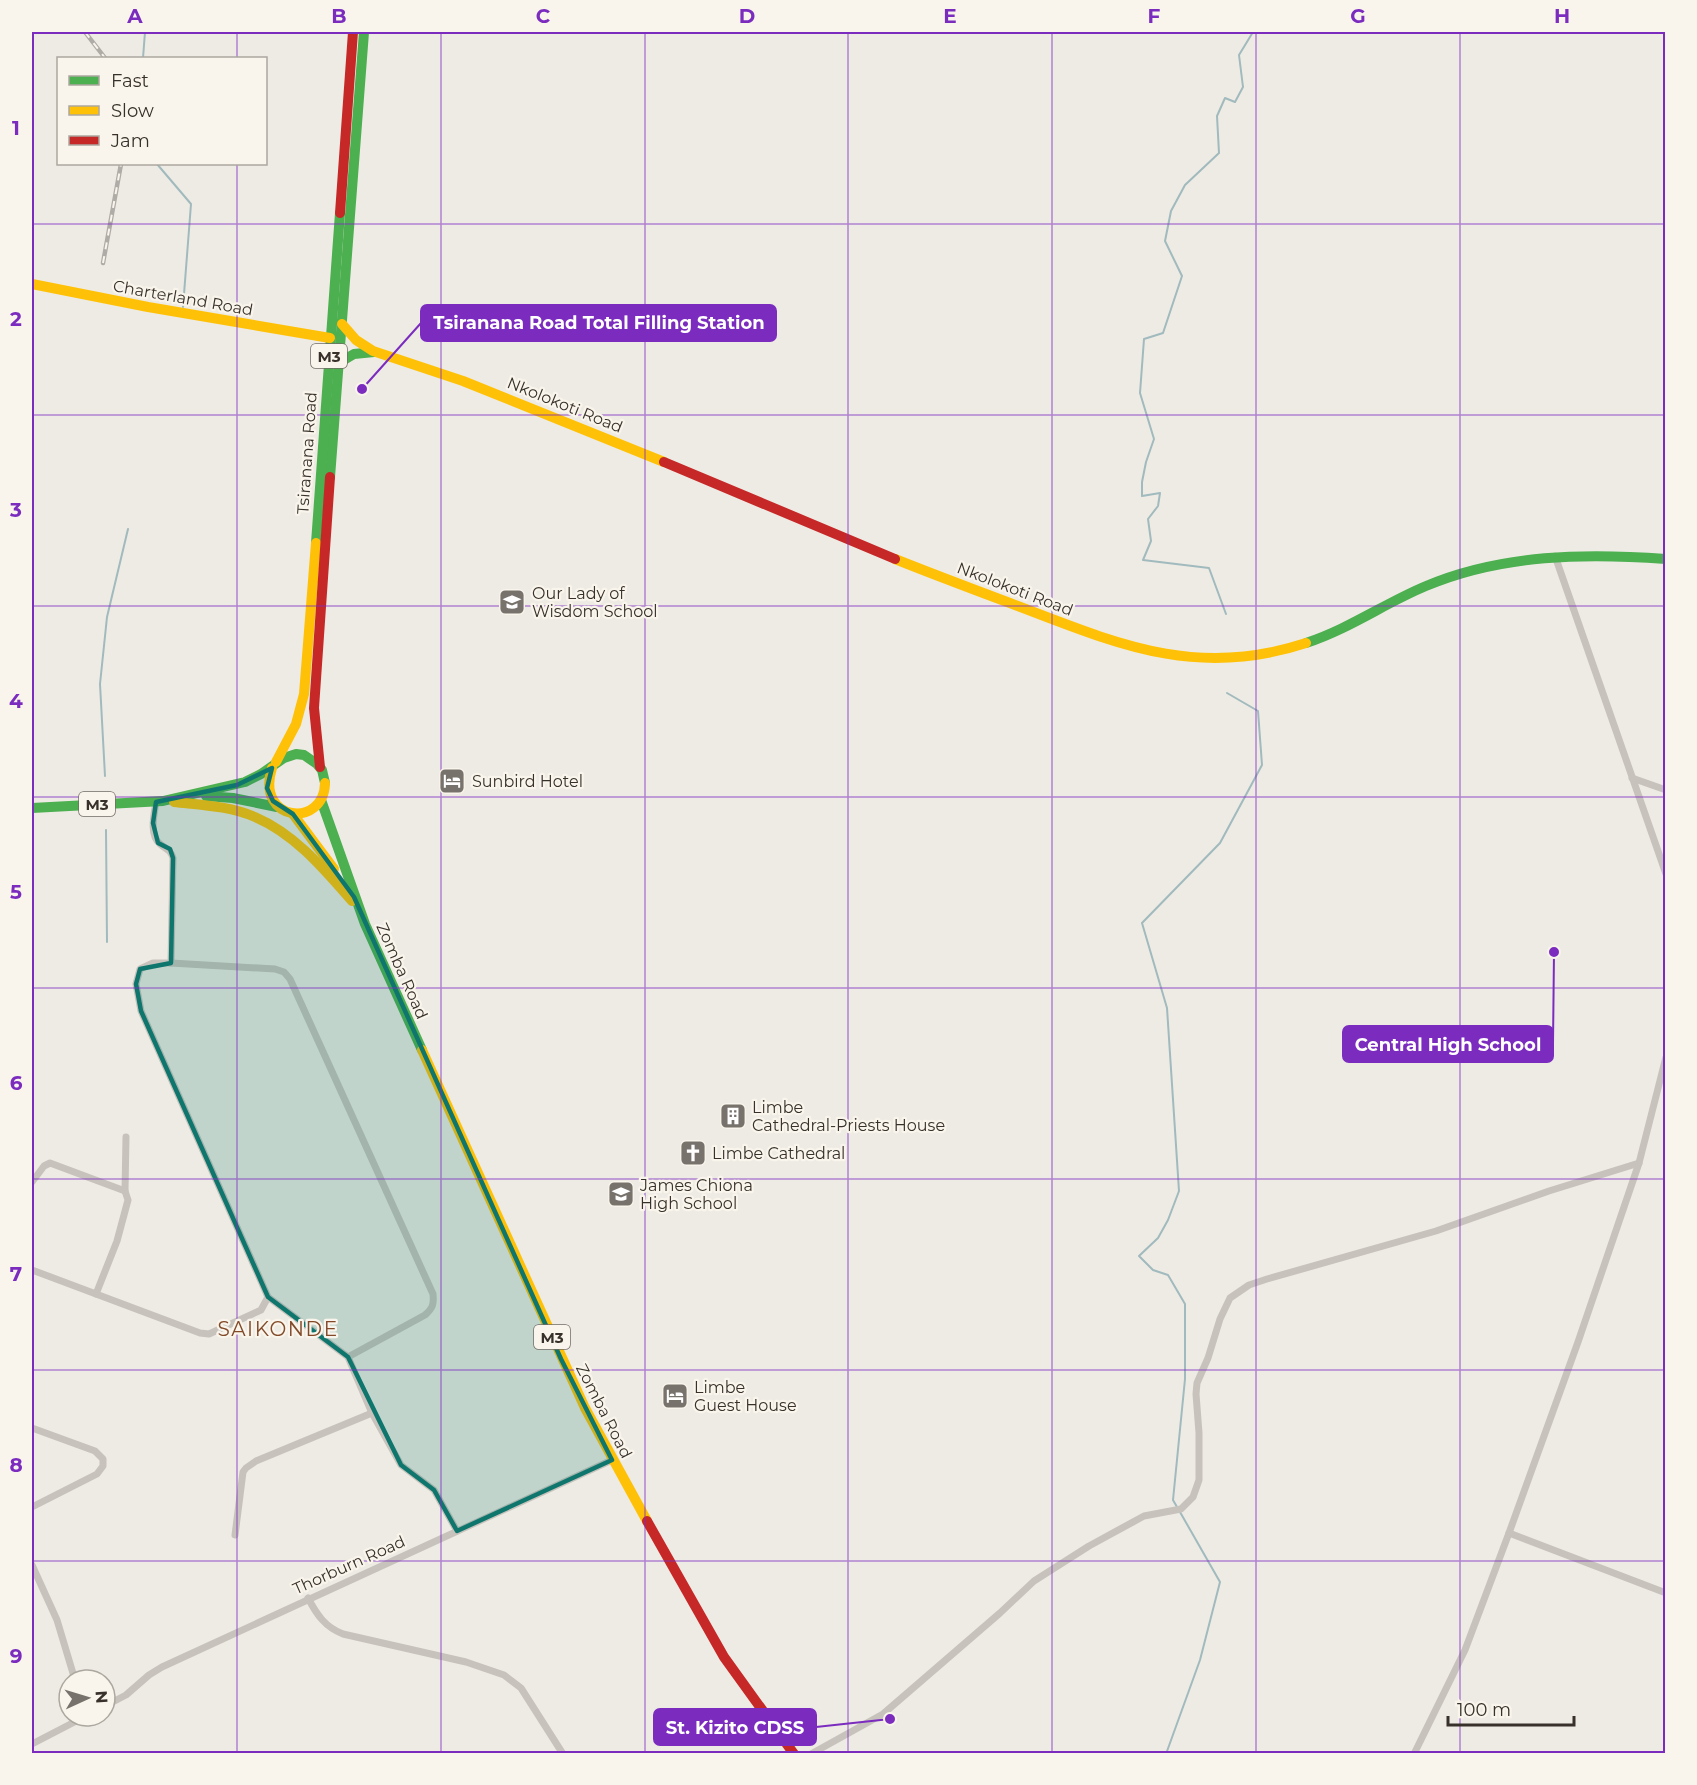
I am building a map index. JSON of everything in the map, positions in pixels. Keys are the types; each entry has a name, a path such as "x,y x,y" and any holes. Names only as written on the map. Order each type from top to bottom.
{"main road":[{"name":"Tsiranana Road","path":"274,765 295,732 302,709 306,681 353,32"},
{"name":"Tsiranana Road","path":"320,767 314,708 337,364 364,32"},
{"name":"Charterland Road","path":"32,284 148,307 330,338"},
{"name":"Nkolokoti Road","path":"342,324 349,335 374,352 456,378 934,575 1100,639 1150,653 1201,658 1234,657 1283,649 1332,634 1397,598 1442,579 1555,556 1665,559"},
{"name":"Nkolokoti Road","path":"337,364 346,356 354,353 374,352"},
{"name":"M3","path":"32,808 159,802 237,785 253,779 282,758 296,754 309,758 324,773 326,787 321,800"},
{"name":"M3","path":"274,765 268,774 267,788 277,807"},
{"name":"M3","path":"186,795 233,798 277,807 293,814"},
{"path":"293,814 311,810 321,800"},
{"name":"Zomba Road","path":"321,800 359,909 561,1359 612,1460 724,1657 794,1754"},
{"path":"159,802 213,806 255,818 286,835 323,867 359,909"},
{"name":"Zomba Road","path":"293,814 354,897"}],"street":[{"path":"1555,556 1665,874"},
{"path":"1632,777 1665,790"},
{"path":"159,802 153,823 154,835 158,843 171,852 173,858 171,963"},
{"path":"348,1357 431,1310 434,1304 433,1294 287,975 275,969 171,963 153,963 140,969 136,984 141,1011 268,1297 348,1357 372,1413 401,1465 434,1490 457,1531"},
{"path":"1413,1754 1464,1650 1509,1533 1639,1163 1665,1057"},
{"path":"96,1294 117,1241 128,1200 125,1191 126,1137"},
{"path":"32,1182 44,1166 50,1163 125,1191"},
{"path":"811,1754 822,1751 883,1714 1034,1581 1089,1546 1144,1516 1181,1509 1193,1497 1198,1480 1197,1383 1208,1358 1220,1319 1232,1296 1249,1285 1267,1279 1436,1231 1549,1191 1639,1163"},
{"path":"32,1270 200,1333 209,1334 261,1310 268,1297"},
{"path":"235,1535 243,1472 246,1468 256,1461 372,1413"},
{"path":"32,1428 95,1451 103,1459 103,1466 97,1474 32,1507"},
{"name":"Thorburn Road","path":"117,1700 162,1666 612,1460"},
{"path":"1509,1533 1665,1593"},
{"path":"32,1565 57,1620 71,1668"},
{"path":"308,1598 319,1618 327,1626 343,1634 466,1662 513,1680 529,1698 563,1754"},
{"path":"32,1744 63,1728"}],"highlighted area":[{"path":"272,768 267,788 273,801 293,814 354,897 561,1359 612,1460 457,1531 434,1490 401,1465 348,1357 268,1297 141,1011 136,984 140,969 171,963 173,858 170,849 158,843 153,823 156,802 237,785"}],"waterway":[{"path":"143,57 145,32"},
{"path":"1226,614 1209,568 1143,560 1151,541 1148,519 1158,506 1160,493 1142,496 1146,462 1154,439 1140,393 1144,339 1163,333 1182,276 1165,241 1171,211 1185,185 1219,153 1217,116 1225,98 1235,102 1243,87 1239,55 1253,32"},
{"path":"158,165 191,204 183,307"},
{"path":"105,776 100,684 107,617 128,529"},
{"path":"1177,1507 1173,1500 1185,1379 1185,1304 1168,1275 1153,1270 1139,1256 1158,1238 1179,1191 1167,1008 1142,923 1220,843 1262,765 1258,711 1227,693"},
{"path":"106,830 107,942"},
{"path":"1166,1754 1200,1660 1220,1582 1180,1512"}],"railway":[{"path":"85,32 104,57"},
{"path":"103,263 121,165"}],"traffic: fast":[{"path":"330,477 364,32"},
{"path":"316,543 340,213"},
{"path":"337,364 354,354 374,352"},
{"path":"1306,643 1337,631 1426,586 1484,567 1575,556 1666,559"},
{"path":"32,808 163,801 245,782 284,758 296,754 304,755 317,764 322,770 325,783"},
{"path":"206,796 233,798 277,807"},
{"path":"321,800 365,924 422,1050"}],"traffic: slow":[{"path":"32,284 148,307 330,338"},
{"path":"342,324 356,340 373,351 463,381 664,462"},
{"path":"276,762 296,724 304,694 316,543"},
{"path":"895,559 1100,636 1166,654 1199,658 1233,658 1269,653 1306,643"},
{"path":"272,768 269,786 273,800 281,809 292,813 303,813 314,808 322,798 325,783"},
{"path":"174,802 236,810 270,824 308,853 352,901"},
{"path":"293,814 334,869"},
{"path":"422,1050 585,1408 647,1521"}],"traffic: jam":[{"path":"340,213 353,32"},
{"path":"664,462 895,559"},
{"path":"320,767 314,708 330,477"},
{"path":"647,1521 724,1657 794,1754"}],"place":[{"name":"Tsiranana Road Total Filling Station","path":"362,389"},
{"name":"Our Lady of Wisdom School","path":"512,602"},
{"name":"Sunbird Hotel","path":"452,781"},
{"name":"Central High School","path":"1554,952"},
{"name":"Limbe Cathedral-Priests House","path":"733,1116"},
{"name":"Limbe Cathedral","path":"693,1153"},
{"name":"James Chiona High School","path":"621,1194"},
{"name":"Limbe Guest House","path":"675,1396"},
{"name":"St. Kizito CDSS","path":"890,1719"}],"district":[{"name":"SAIKONDE","path":"278,1329"}]}
